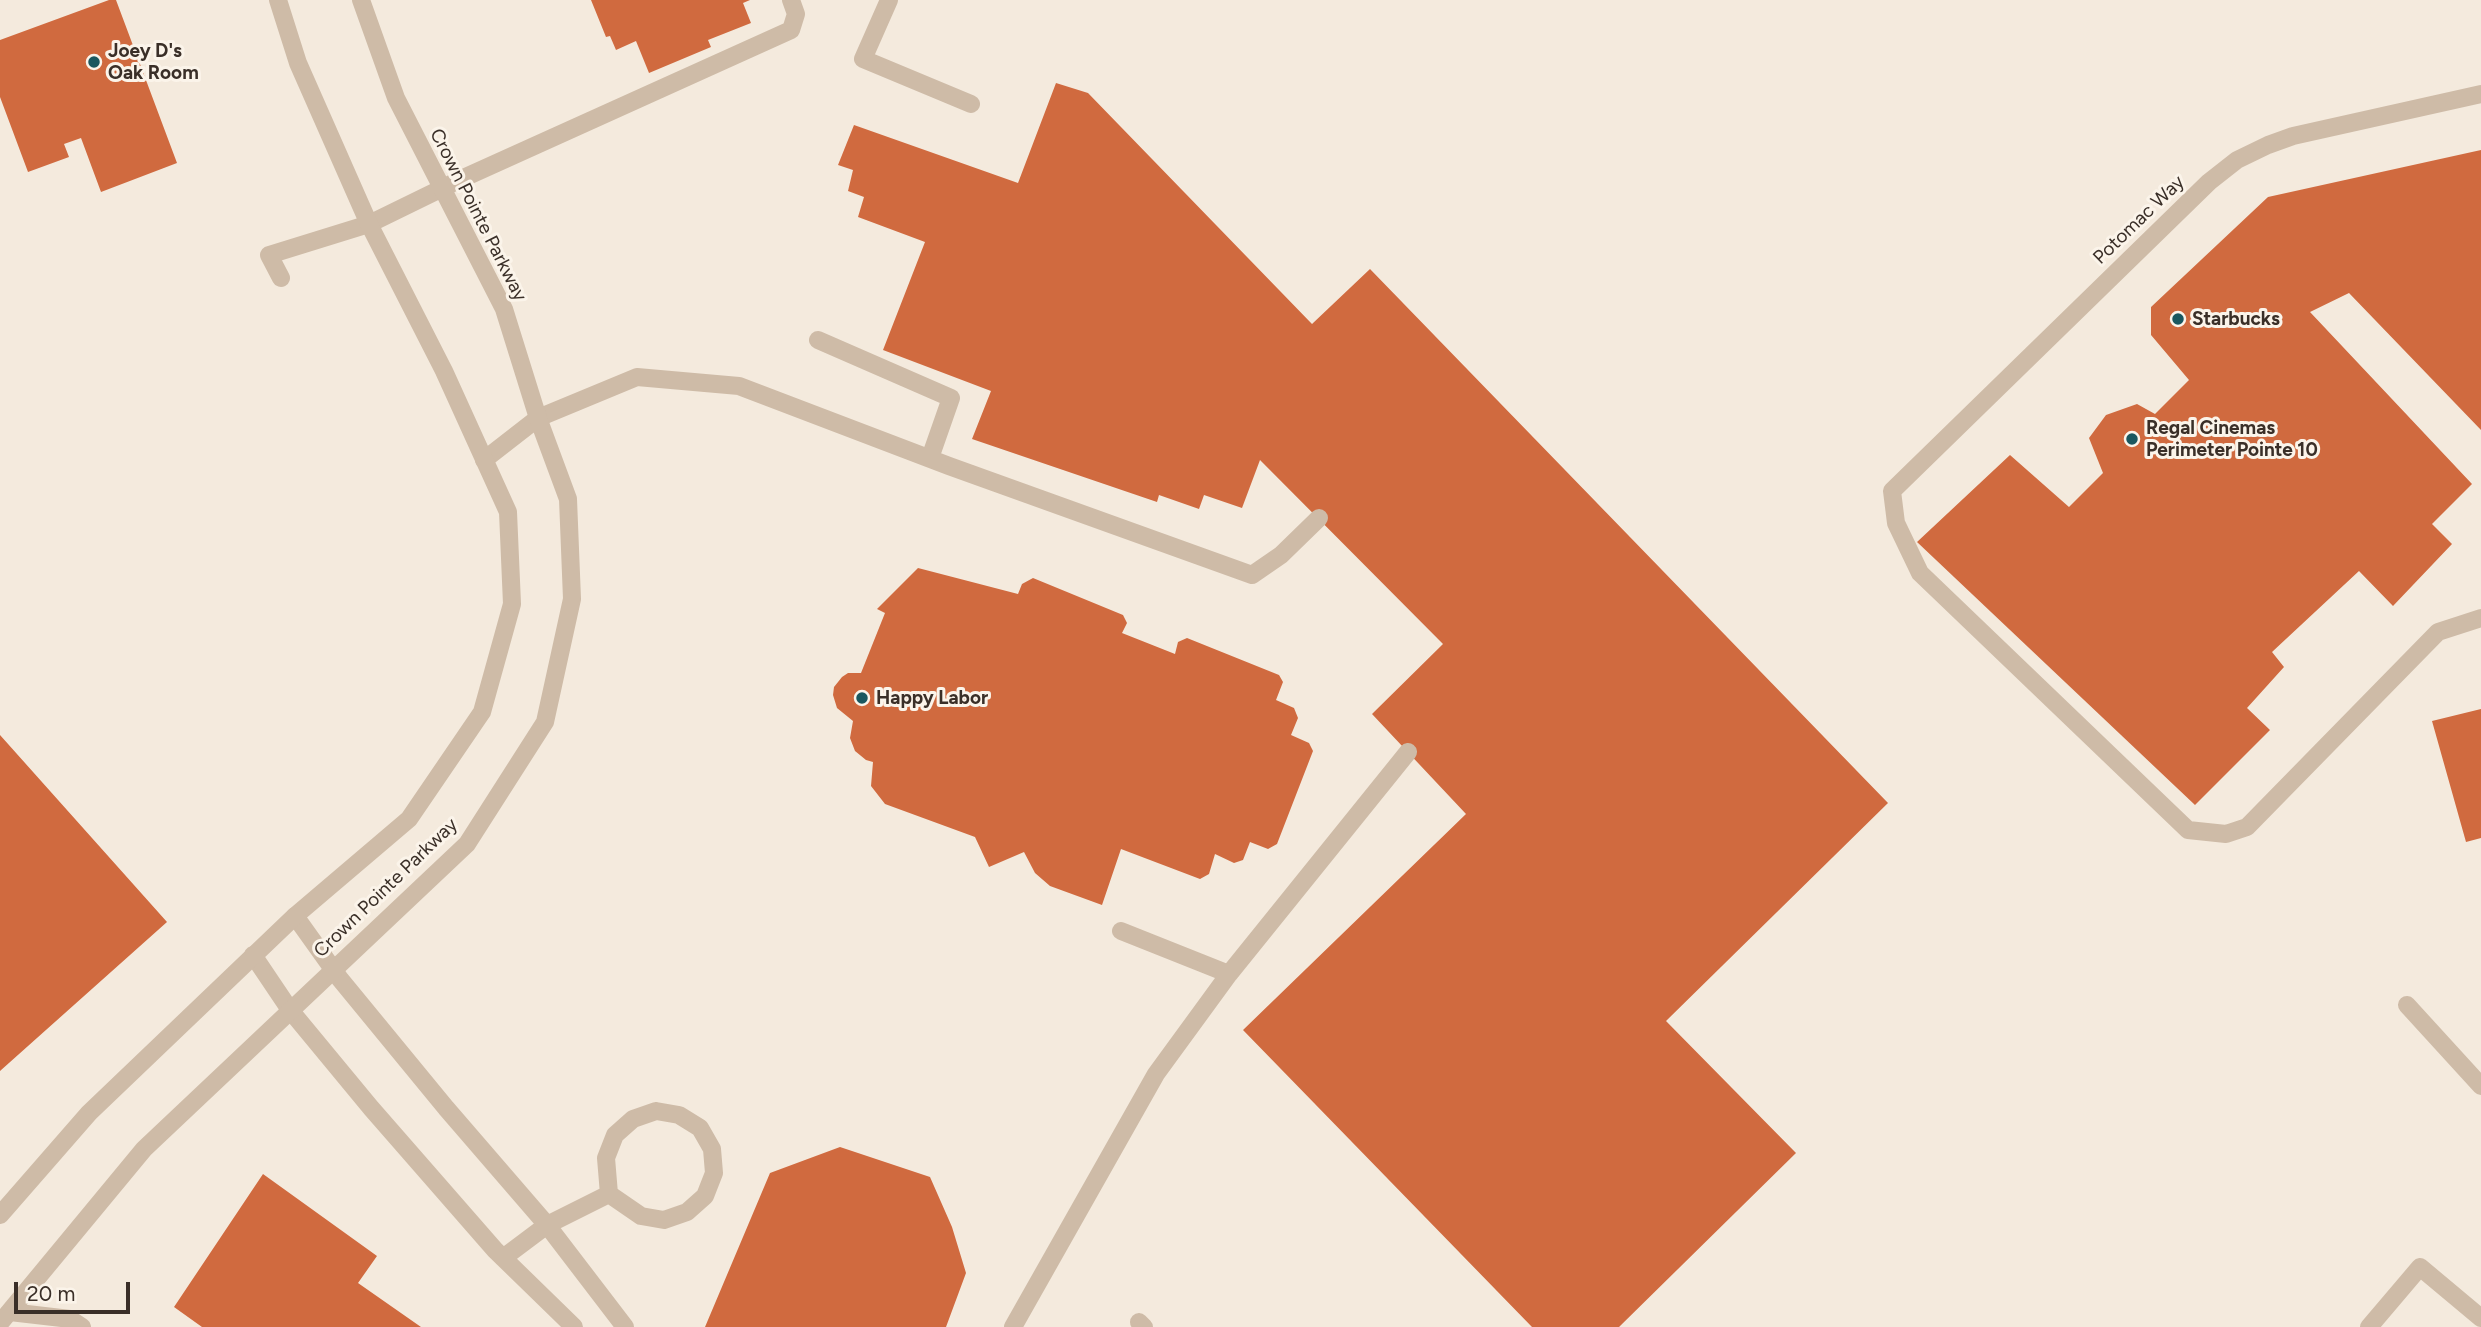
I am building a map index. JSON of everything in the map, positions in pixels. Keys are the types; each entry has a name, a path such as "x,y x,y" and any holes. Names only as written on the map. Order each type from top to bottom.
{"street":[{"name":"Crown Pointe Parkway","path":"0,1215 89,1113 295,916 409,819 482,712 512,604 508,512 444,372 369,224 298,63 278,0"},
{"name":"Crown Pointe Parkway","path":"3,1312 144,1149 467,844 545,722 572,598 568,499 538,418 503,309 396,99 361,0"},
{"path":"281,278 269,255 369,224 791,30 796,14 792,0"},
{"path":"889,0 863,59 971,104"},
{"name":"Potomac Way","path":"2481,94 2293,136 2237,160 2209,182 1892,491 1896,523 1920,573 2188,830 2226,834 2247,827 2438,632 2481,618"},
{"path":"818,340 951,398 930,458"},
{"path":"484,460 538,418 638,377 739,386 1252,575 1281,555 1319,519"},
{"path":"1013,1327 1156,1074 1311,869 1408,752"},
{"path":"295,916 332,969 547,1225 625,1327"},
{"path":"1121,931 1229,974"},
{"path":"253,955 290,1010 371,1108 503,1258 574,1327"},
{"path":"2407,1005 2481,1086"},
{"path":"656,1111 680,1115 699,1128 712,1149 714,1173 705,1196 688,1212 664,1220 641,1216 609,1194 606,1158 615,1136 633,1119 656,1111"},
{"path":"503,1258 547,1225 609,1194"},
{"path":"2369,1327 2420,1268 2481,1318"},
{"path":"3,1312 70,1319 82,1327"}],"building":[{"path":"109,0 116,0 177,163 101,192 81,138 64,144 69,157 28,172 0,97 0,40"},
{"path":"591,0 750,0 743,3 751,23 708,40 711,47 649,73 636,41 616,50 610,36 606,37"},
{"path":"1056,83 1088,93 1312,324 1370,269 1888,803 1666,1021 1796,1153 1619,1327 1532,1327 1243,1030 1466,814 1372,714 1443,644 1260,460 1242,508 1204,495 1199,509 1159,495 1157,502 972,439 991,391 883,350 925,242 858,217 864,197 848,191 853,170 838,165 854,125 1018,183"},
{"path":"2481,150 2481,430 2349,293 2310,312 2472,484 2432,524 2452,544 2393,606 2359,571 2272,652 2284,667 2247,708 2270,730 2195,805 1917,542 2010,455 2069,507 2103,473 2089,438 2106,415 2137,404 2155,414 2189,380 2151,335 2151,307 2268,197"},
{"path":"918,568 1018,594 1022,584 1033,578 1123,615 1127,623 1122,633 1175,654 1178,642 1187,638 1279,675 1283,682 1276,700 1294,708 1298,718 1291,735 1309,743 1313,751 1277,844 1268,849 1250,842 1243,860 1234,863 1215,854 1209,874 1200,879 1121,849 1102,905 1050,886 1035,873 1024,852 989,867 975,837 885,804 871,786 873,762 855,751 850,738 853,721 837,708 833,695 834,687 848,673 861,673 885,613 877,609"},
{"path":"2481,709 2481,838 2466,842 2432,721"},
{"path":"0,735 167,922 0,1071"},
{"path":"840,1147 930,1177 952,1227 966,1273 946,1327 705,1327 770,1173"},
{"path":"263,1174 377,1256 358,1283 421,1327 202,1327 174,1307"}],"place":[{"name":"Joey D's Oak Room","path":"94,62"},
{"name":"Starbucks","path":"2178,319"},
{"name":"Regal Cinemas Perimeter Pointe 10","path":"2132,439"},
{"name":"Happy Labor","path":"862,698"}]}
